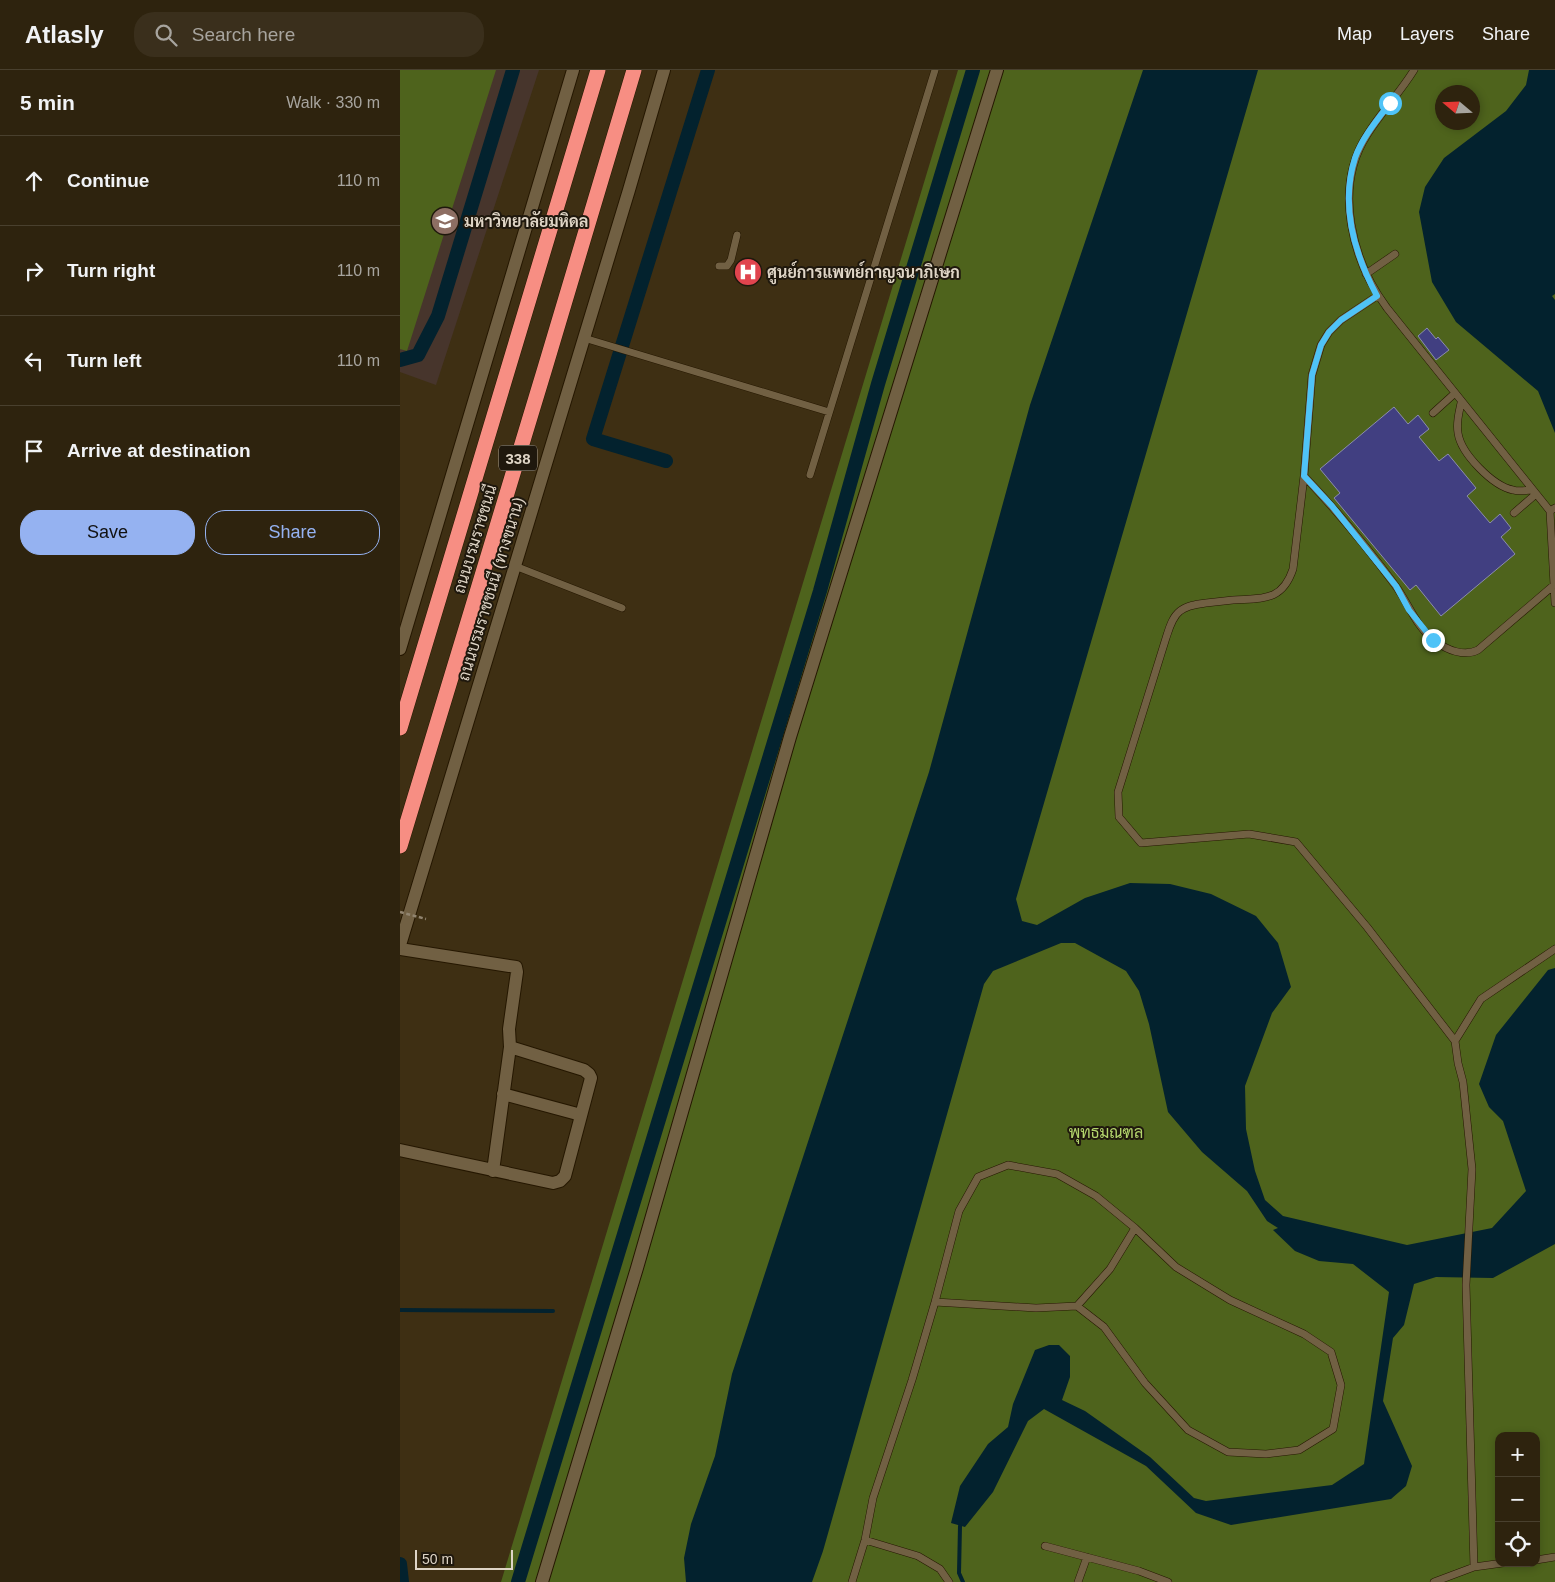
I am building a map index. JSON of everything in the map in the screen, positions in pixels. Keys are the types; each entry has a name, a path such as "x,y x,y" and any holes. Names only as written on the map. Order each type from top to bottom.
{"highway":[{"name":"ถนนบรมราชชนนี","path":"400,728 598,70"},
{"name":"ถนนบรมราชชนนี","path":"400,846 634,70"}],"street":[{"path":"400,649 573,70"},
{"name":"ถนนบรมราชชนนี (ทางขนาน)","path":"400,945 664,70"},
{"path":"542,1582 634,1277 790,737 997,70"},
{"path":"400,949 516,967 517,972 509,1029 510,1047 493,1171"},
{"path":"400,1150 553,1183 560,1182 565,1176 591,1078 584,1070 510,1047"},
{"path":"504,1094 581,1115"}],"lane":[{"path":"810,475 936,70"},
{"path":"1414,70 1366,136 1355,159 1350,185 1350,217 1356,246 1366,274 1377,296 1534,492 1553,510 1555,602"},
{"path":"720,266 727,266 731,260 737,236"},
{"path":"1366,274 1396,254"},
{"path":"1377,296 1341,320 1329,332 1321,345 1312,375 1304,476 1293,570 1290,580 1271,596 1260,600 1233,600 1199,604 1180,611 1173,620 1118,792 1119,817 1142,843 1249,834 1296,842 1367,927 1455,1041 1463,1082 1472,1169 1466,1285 1474,1566"},
{"path":"584,338 829,412"},
{"path":"1433,413 1454,394"},
{"path":"1461,402 1457,421 1458,435 1463,448 1484,473 1497,484 1514,491 1534,492"},
{"path":"1304,476 1332,506 1396,586 1421,627 1433,640 1451,650 1464,654 1478,650 1554,585"},
{"path":"1514,513 1534,492"},
{"path":"515,566 622,608"},
{"path":"1455,1041 1481,999 1555,949"},
{"path":"852,1582 874,1498 912,1380 959,1212 978,1177 1008,1165 1057,1174 1096,1196 1136,1228 1176,1267 1230,1300 1304,1334 1331,1352 1341,1385 1333,1429 1299,1450 1266,1454 1228,1452 1188,1430 1145,1384 1104,1327 1077,1306 1036,1308 935,1302"},
{"path":"1077,1306 1110,1269 1136,1228"},
{"path":"864,1540 918,1556 940,1569 949,1582"},
{"path":"1044,1546 1139,1572 1168,1582"},
{"path":"1078,1582 1087,1557"},
{"path":"1540,1560 1555,1558"},
{"path":"1434,1582 1474,1566 1495,1564"}],"path":[{"path":"400,912 426,919"}],"shaded area":[{"name":"มหาวิทยาลัยมหิดล","path":"400,70 539,70 436,385 400,372"}],"green space":[{"path":"400,70 496,70 407,351 400,349"},
{"name":"พุทธมณฑล","path":"958,70 1555,70 1555,1582 501,1582"}],"water":[{"path":"1143,70 1258,70 1016,899 1022,921 1037,925 1085,898 1130,883 1170,884 1211,894 1256,916 1278,943 1291,987 1272,1013 1245,1086 1246,1129 1255,1171 1265,1200 1283,1216 1407,1245 1492,1228 1526,1191 1503,1121 1489,1107 1479,1084 1496,1035 1548,970 1555,968 1555,1244 1493,1278 1436,1277 1414,1284 1404,1325 1393,1338 1383,1401 1412,1466 1406,1486 1391,1499 1231,1525 1196,1513 1146,1466 1044,1409 1028,1421 993,1492 965,1527 951,1523 960,1486 988,1444 1008,1427 1013,1404 1035,1350 1049,1345 1059,1345 1070,1356 1070,1377 1062,1400 1085,1411 1150,1457 1194,1498 1206,1501 1332,1485 1364,1464 1389,1292 1353,1264 1319,1261 1295,1251 1273,1230 1278,1228 1267,1221 1247,1191 1202,1152 1168,1112 1149,1024 1139,991 1126,971 1075,943 1061,943 993,971 984,984 823,1551 812,1582 686,1582 684,1558 691,1524 715,1456 732,1374 929,772 1030,405"},
{"path":"1529,70 1555,70 1555,294 1552,296 1555,300 1555,433 1538,391 1456,322 1432,282 1419,212 1425,187 1444,158 1506,111 1526,85"}],"building":[{"path":"1427,328 1449,350 1436,360 1418,336"},
{"path":"1394,407 1408,424 1418,415 1429,429 1419,437 1439,461 1448,454 1476,488 1467,496 1490,523 1500,514 1511,528 1501,537 1515,554 1441,616 1416,585 1410,590 1334,498 1340,493 1320,469"}],"waterway":[{"path":"400,360 418,355 438,316 513,70"},
{"path":"666,461 593,439 708,70"},
{"path":"518,1582 820,591 878,384 973,70"},
{"path":"400,1310 553,1311"},
{"path":"960,1526 959,1573 963,1582"},
{"path":"400,1564 402,1582"}],"place":[{"name":"มหาวิทยาลัยมหิดล","path":"445,221"},
{"name":"ศูนย์การแพทย์กาญจนาภิเษก","path":"748,272"}],"route":[{"path":"1390,103 1366,136 1355,159 1350,185 1350,217 1356,246 1366,274 1377,296 1341,320 1329,332 1321,345 1312,375 1304,476 1332,506 1396,586 1409,610 1433,640"}]}
